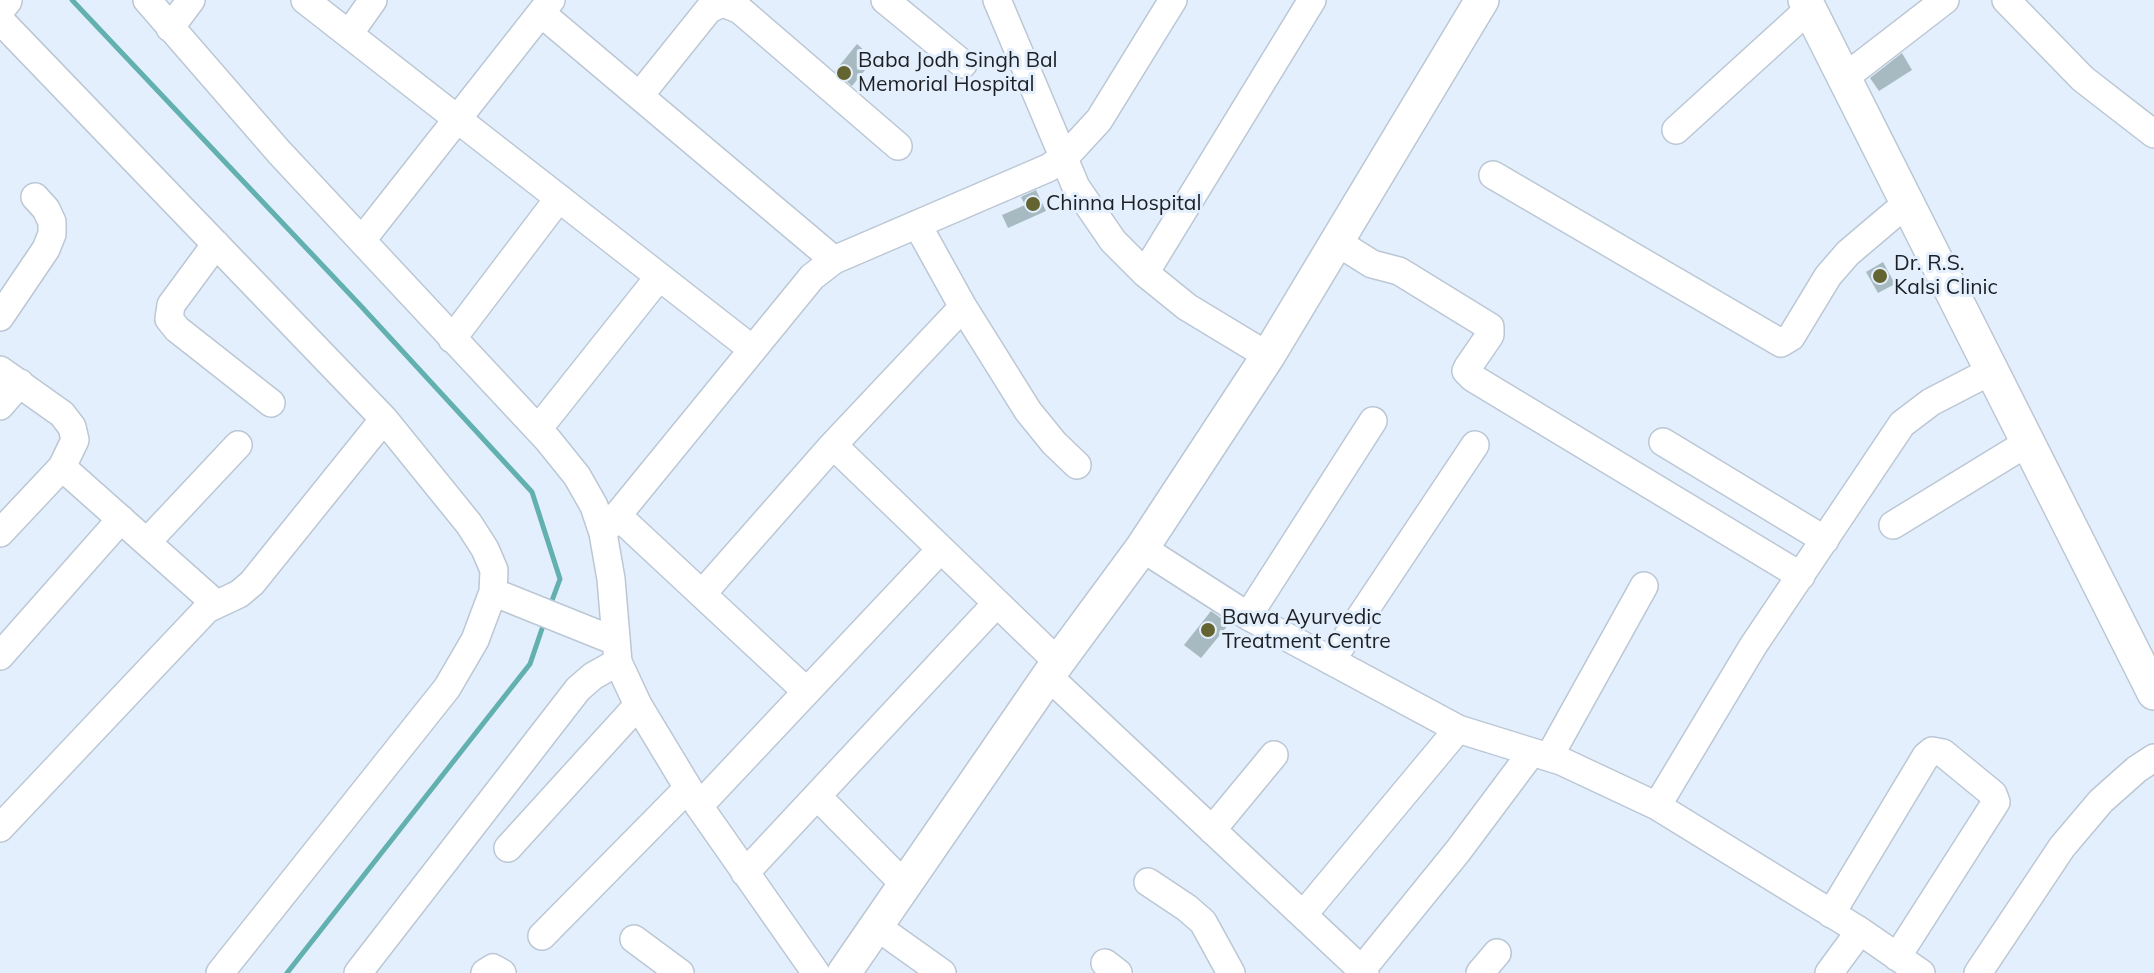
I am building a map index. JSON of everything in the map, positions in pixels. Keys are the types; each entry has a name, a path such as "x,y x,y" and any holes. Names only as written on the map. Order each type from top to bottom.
{"main road":[{"path":"0,6 5,0"},
{"path":"844,973 1054,669 1142,548 1268,356 1482,0"},
{"path":"1807,4 2154,693"}],"street":[{"path":"147,0 279,153 538,429 577,476 594,506 610,524 702,594 806,692"},
{"path":"170,28 192,0"},
{"path":"305,0 752,349"},
{"path":"349,34 373,0"},
{"path":"885,0 963,64"},
{"path":"997,0 1077,187 1113,241 1145,273 1187,307 1268,356"},
{"path":"358,973 578,689 593,676 608,645 613,600 610,524 793,297 834,260 1065,158 1099,120 1173,0"},
{"path":"1145,273 1312,0"},
{"path":"1844,78 1945,0"},
{"path":"2006,0 2083,79 2154,134"},
{"path":"640,94 709,9 723,3 740,10 898,146"},
{"path":"1676,130 1807,4"},
{"path":"362,240 546,6 640,94 834,260"},
{"path":"0,20 384,419 469,524 485,549 494,570 493,592 475,640 447,688 220,973"},
{"path":"1493,175 1781,343 1791,337 1828,276 1848,253 1906,203"},
{"path":"0,317 46,249 52,234 49,215 35,197"},
{"path":"452,339 559,198"},
{"path":"917,224 963,307 1034,420 1077,465"},
{"path":"1337,242 1372,264 1399,271 1490,327 1490,335 1466,371 1473,378 1801,576"},
{"path":"216,244 171,305 169,319 177,329 271,403"},
{"path":"538,429 659,277"},
{"path":"702,594 832,445 963,307"},
{"path":"1657,806 1753,646 1902,424 1931,402 1991,371"},
{"path":"0,406 10,377 62,414 72,427 75,440 62,467 0,533"},
{"path":"0,828 197,619 216,604 239,594 258,576 384,419"},
{"path":"1248,616 1373,421"},
{"path":"1663,442 1825,540"},
{"path":"1893,525 2027,443"},
{"path":"147,542 238,445"},
{"path":"832,445 997,603 1054,669 1212,830 1362,972 1458,850 1540,754 1644,586"},
{"path":"1331,661 1475,445"},
{"path":"62,467 216,604"},
{"path":"0,656 121,519"},
{"path":"1142,548 1248,616 1458,729 1540,754 1657,806 1860,931 1921,973"},
{"path":"542,936 806,692 941,549"},
{"path":"493,592 608,645 638,705 693,797 816,973"},
{"path":"745,873 997,603"},
{"path":"508,848 638,705"},
{"path":"1303,915 1458,729"},
{"path":"1831,914 1926,756 1932,751 1943,753 1993,794 1996,802 1897,957"},
{"path":"1212,830 1274,755"},
{"path":"1978,973 2062,847 2102,801 2137,769 2154,758"},
{"path":"817,796 905,885"},
{"path":"1148,882 1187,908 1203,922 1232,973"},
{"path":"876,926 942,973"},
{"path":"1828,973 1860,931"},
{"path":"634,939 680,973"},
{"path":"485,973 493,968 502,973"}],"building":[{"path":"857,44 874,59 852,86 835,71"},
{"path":"1902,53 1912,70 1879,91 1870,78"},
{"path":"1036,190 1046,211 1008,228 1002,215 1025,205 1021,197"},
{"path":"1883,262 1895,284 1878,293 1866,272"},
{"path":"1211,611 1229,624 1201,658 1184,645"}],"waterway":[{"path":"72,0 360,305 532,492 560,579 550,606"},
{"path":"287,973 530,664 545,620"}],"place":[{"name":"Baba Jodh Singh Bal Memorial Hospital","path":"844,73"},
{"name":"Chinna Hospital","path":"1033,204"},
{"name":"Dr. R.S. Kalsi Clinic","path":"1880,276"},
{"name":"Bawa Ayurvedic Treatment Centre","path":"1208,630"}]}
